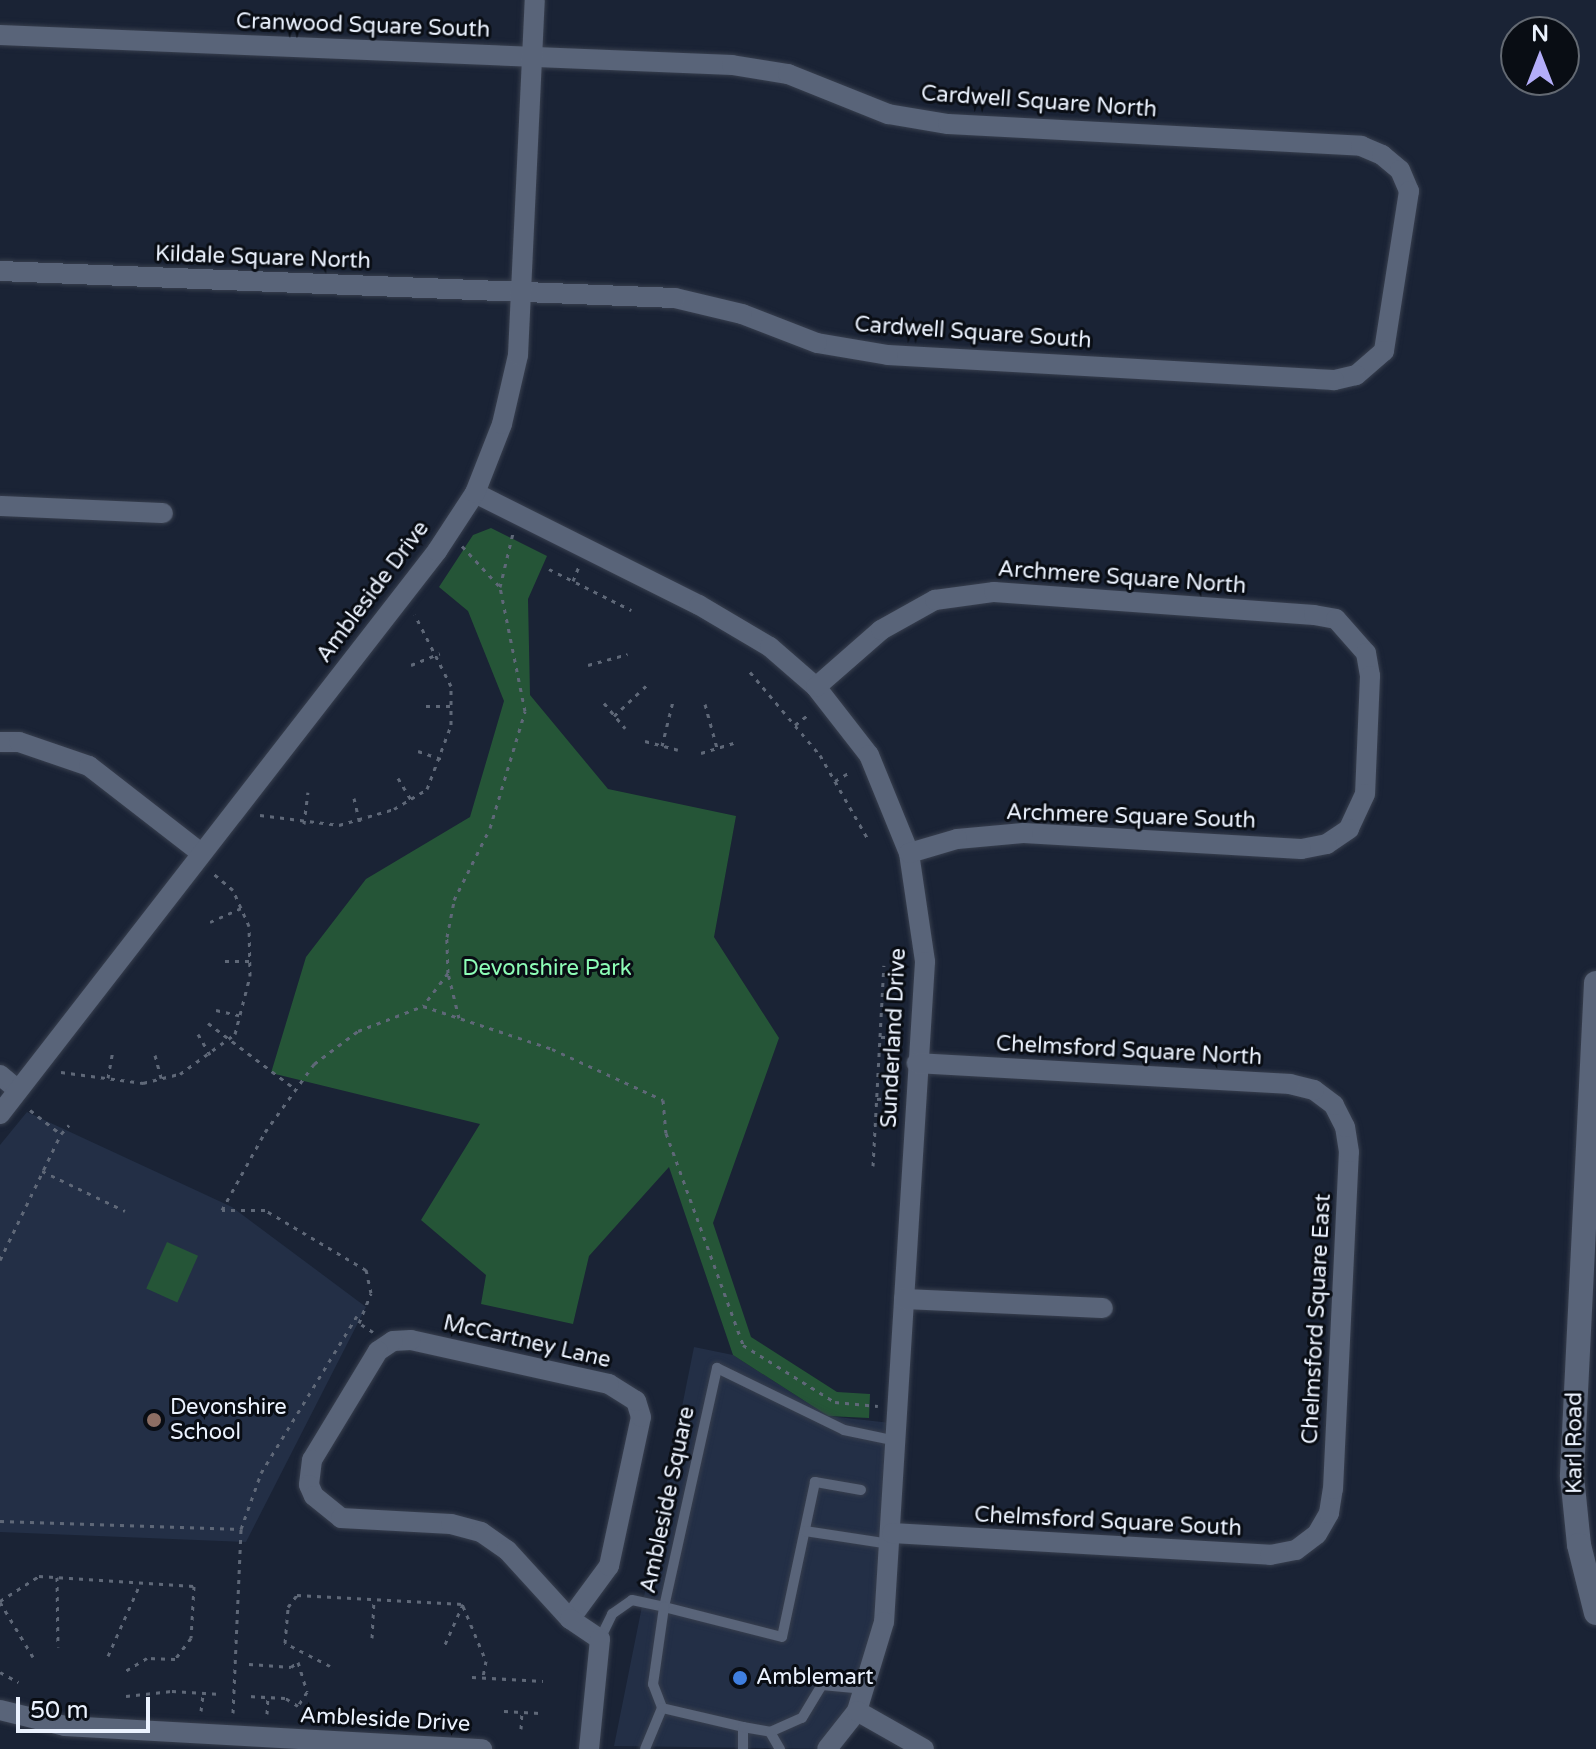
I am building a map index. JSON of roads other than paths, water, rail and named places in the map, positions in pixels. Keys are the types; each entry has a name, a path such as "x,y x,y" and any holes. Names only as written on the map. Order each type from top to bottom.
{"street":[{"name":"Ambleside Drive","path":"0,1114 447,537 475,493 505,410 518,355 524,292 535,0"},
{"name":"Cranwood Square South","path":"0,35 532,57"},
{"name":"Cardwell Square North","path":"532,57 732,65 788,74 888,114 948,124 1361,146 1382,155 1400,170 1409,191 1409,214 1389,336 1374,363"},
{"name":"Kildale Square North","path":"0,271 524,292"},
{"name":"Cardwell Square South","path":"524,292 675,298 742,314 817,343 888,355 1334,380 1374,363"},
{"name":"Sunderland Drive","path":"475,493 699,605 770,647 816,687 869,755 909,853 925,962 884,1622 857,1711 827,1749"},
{"path":"0,506 163,513"},
{"name":"Archmere Square North","path":"816,687 881,630 935,600 994,592 1336,619 1354,633 1366,653 1370,676 1365,794 1349,829"},
{"path":"0,742 19,742 89,766 201,853"},
{"name":"Archmere Square South","path":"909,853 957,839 1023,833 1301,849 1327,844 1349,829"},
{"name":"Karl Road","path":"1596,983 1572,1476 1579,1545 1596,1613"},
{"name":"Chelmsford Square North","path":"917,1063 1290,1084 1314,1090 1334,1105"},
{"path":"0,1075 18,1090"},
{"name":"Chelmsford Square East","path":"1317,1534 1329,1513 1333,1489 1349,1167 1345,1127 1334,1105"},
{"path":"904,1299 1103,1308"},
{"name":"McCartney Lane","path":"411,1340 609,1384 631,1394 641,1417 609,1566 570,1619 507,1550 481,1532 451,1524 331,1513 309,1485 312,1460 378,1351 393,1341 411,1340"},
{"name":"Chelmsford Square South","path":"891,1539 1270,1555 1296,1550 1317,1534"},
{"path":"570,1619 600,1639 589,1749"},
{"name":"Ambleside Drive","path":"0,1710 65,1726 482,1749"},
{"path":"857,1711 924,1749"}],"lane":[{"name":"Ambleside Square","path":"861,1490 815,1482 782,1637 664,1607 717,1368 844,1430 896,1441"},
{"path":"805,1531 891,1539"},
{"path":"600,1639 612,1614 632,1600 664,1607 653,1684 662,1708 645,1749"},
{"path":"662,1708 770,1732 802,1718 822,1685 865,1689"},
{"path":"743,1727 743,1749"},
{"path":"770,1732 780,1749"}],"place":[{"name":"Devonshire School","path":"154,1420"},
{"name":"Amblemart","path":"740,1678"}],"park label":[{"name":"Devonshire Park","path":"547,969"}]}
